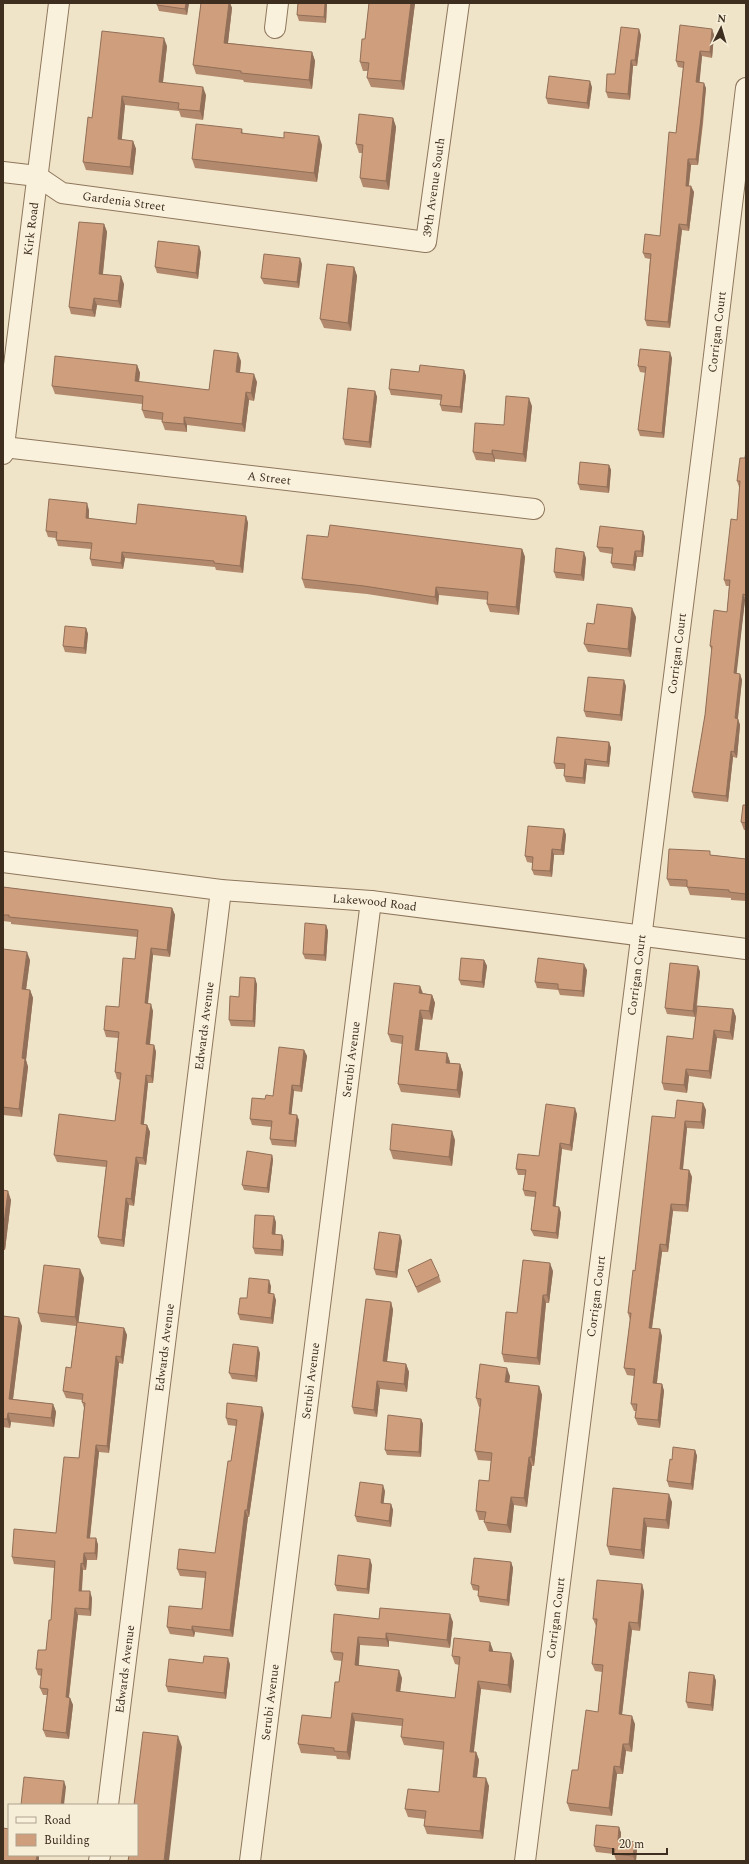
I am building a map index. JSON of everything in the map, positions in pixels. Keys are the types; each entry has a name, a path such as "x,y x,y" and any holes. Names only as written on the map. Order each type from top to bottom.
{"street":[{"name":"Kirk Road","path":"3,450 59,3"},
{"path":"275,28 278,3"},
{"name":"39th Avenue South","path":"250,219 426,242 459,3"},
{"name":"Corrigan Court","path":"525,1861 642,936 746,88"},
{"name":"Gardenia Street","path":"3,172 37,176 62,193 250,219"},
{"name":"A Street","path":"3,450 534,509"},
{"name":"Lakewood Road","path":"3,862 221,890 371,901 746,949"},
{"name":"Edwards Avenue","path":"108,1804 221,890"},
{"name":"Serubi Avenue","path":"250,1861 371,901"}],"building":[{"path":"157,3 186,3 185,9 157,5"},
{"path":"201,3 229,3 224,43 312,52 309,80 241,73 241,71 193,65"},
{"path":"298,3 325,3 324,17 297,15"},
{"path":"369,3 411,3 401,81 367,78 369,63 360,62 362,39 365,39"},
{"path":"680,25 712,29 710,52 700,51 696,82 704,83 701,118 696,159 688,159 686,186 691,186 687,225 679,224 668,322 645,320 651,254 643,253 645,234 660,236 669,132 676,133 684,62 676,61"},
{"path":"621,27 639,29 635,60 631,60 628,94 606,92 607,74 615,74"},
{"path":"102,31 164,38 159,82 203,87 200,111 178,109 179,103 122,96 118,139 133,141 130,167 83,162 88,117 92,118"},
{"path":"549,76 590,81 587,103 546,98"},
{"path":"359,114 393,118 386,181 360,178 363,145 356,144"},
{"path":"196,124 242,129 241,133 284,138 284,132 319,136 314,173 192,159"},
{"path":"79,222 104,224 99,274 121,276 118,301 94,298 92,310 69,307"},
{"path":"158,241 199,246 196,273 155,267"},
{"path":"264,254 300,258 297,282 261,278"},
{"path":"327,264 354,267 348,323 320,319"},
{"path":"640,349 670,352 662,433 638,430 646,367 638,366"},
{"path":"214,350 238,353 236,372 254,374 251,393 246,392 242,424 184,417 184,424 162,422 163,413 142,410 143,396 52,386 55,356 137,365 135,381 209,390"},
{"path":"420,365 464,370 460,407 440,405 442,395 389,389 391,369 419,372"},
{"path":"348,388 375,391 369,442 343,439"},
{"path":"506,396 529,398 523,454 492,450 492,454 473,452 475,423 504,425"},
{"path":"746,451 746,595 743,594 734,673 740,674 735,718 738,719 734,752 731,751 726,796 692,792 705,715 714,610 727,612 730,580 724,580 731,519 737,520 740,481 737,481 740,458 745,458"},
{"path":"580,462 609,465 607,487 578,484"},
{"path":"49,499 87,503 86,518 136,524 138,504 246,516 240,566 214,563 214,561 122,552 121,563 90,559 92,543 56,540 57,532 46,531"},
{"path":"330,525 522,549 516,607 487,604 488,592 436,587 435,597 364,586 302,579 307,535 328,537"},
{"path":"600,526 643,531 641,551 635,551 633,565 611,563 613,548 597,547"},
{"path":"556,548 584,552 581,575 554,572"},
{"path":"597,604 632,608 628,649 584,644 587,623 594,624"},
{"path":"65,626 86,628 84,648 63,646"},
{"path":"588,677 624,680 620,715 584,711"},
{"path":"557,737 609,742 607,762 585,759 583,778 564,776 565,764 554,763"},
{"path":"743,805 746,805 746,823 741,822"},
{"path":"528,826 564,829 561,850 552,849 550,871 532,870 533,857 525,856"},
{"path":"669,849 710,851 710,855 746,859 746,894 729,892 729,890 687,887 687,880 667,879"},
{"path":"3,887 172,908 167,950 151,948 145,1003 151,1004 146,1044 154,1045 151,1076 146,1075 141,1124 147,1125 143,1158 136,1157 131,1199 126,1198 122,1240 98,1237 107,1161 54,1155 59,1114 115,1121 121,1073 115,1072 119,1032 104,1030 106,1006 119,1007 123,958 135,959 138,930 9,917 9,915 3,915"},
{"path":"305,923 326,925 324,955 303,954"},
{"path":"3,949 27,952 22,989 30,990 22,1058 25,1059 19,1109 3,1107"},
{"path":"461,958 484,960 482,982 459,980"},
{"path":"538,958 584,964 582,991 558,989 558,984 535,982"},
{"path":"670,963 698,966 693,1011 665,1008"},
{"path":"240,977 255,978 253,1021 229,1020 230,996 239,997"},
{"path":"394,983 420,986 419,993 432,995 429,1011 420,1010 415,1050 447,1053 446,1063 460,1064 457,1090 398,1084 403,1036 388,1034"},
{"path":"697,1006 733,1009 730,1032 714,1030 709,1071 686,1069 684,1085 662,1083 667,1036 693,1039"},
{"path":"279,1047 304,1050 300,1086 292,1085 289,1114 297,1115 294,1141 270,1139 272,1121 250,1119 252,1098 265,1099 266,1095 273,1096"},
{"path":"677,1100 703,1103 701,1122 685,1121 680,1169 689,1170 686,1205 671,1204 666,1245 660,1244 649,1328 660,1329 653,1383 662,1384 658,1420 635,1418 637,1404 631,1404 635,1369 624,1368 631,1313 628,1313 633,1270 635,1271 652,1116 675,1118"},
{"path":"546,1104 575,1108 570,1145 560,1143 553,1206 559,1207 556,1233 531,1230 536,1192 523,1190 526,1170 516,1169 518,1154 539,1156"},
{"path":"392,1124 452,1131 449,1157 390,1150"},
{"path":"247,1151 272,1155 267,1188 242,1185"},
{"path":"3,1190 8,1191 3,1232"},
{"path":"255,1215 274,1216 272,1234 282,1235 281,1250 253,1248"},
{"path":"379,1232 400,1235 395,1272 374,1269"},
{"path":"431,1259 439,1276 416,1287 408,1270"},
{"path":"523,1260 550,1263 547,1295 543,1295 537,1358 502,1354 506,1312 517,1313"},
{"path":"44,1265 80,1269 75,1317 38,1313"},
{"path":"249,1278 269,1280 268,1293 274,1294 271,1318 238,1314 240,1298 247,1298"},
{"path":"366,1299 391,1302 383,1361 406,1364 404,1384 377,1381 374,1410 352,1407"},
{"path":"3,1316 19,1318 9,1399 53,1404 51,1418 8,1413 7,1419 3,1419"},
{"path":"77,1322 124,1328 121,1357 116,1356 107,1446 96,1445 87,1538 96,1538 95,1553 84,1553 83,1564 81,1563 79,1591 90,1591 89,1609 75,1608 66,1697 70,1698 66,1733 43,1730 48,1689 40,1688 42,1669 36,1669 38,1650 46,1650 49,1620 51,1620 55,1561 12,1557 14,1529 56,1533 64,1457 79,1458 85,1403 82,1402 83,1394 63,1391 66,1367 71,1368"},
{"path":"233,1344 258,1347 255,1376 229,1373"},
{"path":"480,1364 507,1368 505,1382 539,1386 531,1457 529,1457 524,1498 511,1497 507,1525 484,1522 486,1512 476,1511 479,1480 489,1481 492,1453 475,1451 481,1399 476,1398"},
{"path":"227,1403 262,1407 247,1510 245,1510 230,1630 192,1626 192,1630 167,1627 169,1606 202,1609 206,1572 177,1569 179,1549 215,1553 228,1461 231,1461 237,1420 226,1418"},
{"path":"388,1415 421,1419 419,1452 385,1450"},
{"path":"673,1447 695,1450 691,1484 667,1481 670,1459 672,1460"},
{"path":"360,1482 383,1485 381,1503 391,1504 389,1521 355,1516"},
{"path":"613,1488 669,1494 666,1520 644,1518 641,1550 607,1546"},
{"path":"338,1555 370,1559 367,1589 335,1585"},
{"path":"474,1558 511,1562 507,1600 478,1596 479,1586 471,1584"},
{"path":"597,1580 642,1584 638,1623 629,1622 619,1714 632,1716 629,1744 623,1744 620,1767 614,1766 609,1808 567,1803 572,1770 578,1770 586,1710 598,1712 603,1665 592,1664 597,1619 593,1619"},
{"path":"380,1608 450,1614 447,1640 386,1633 386,1639 358,1637 355,1665 399,1670 396,1691 455,1698 460,1657 452,1656 454,1638 490,1642 489,1651 511,1653 508,1685 478,1681 470,1752 476,1752 473,1777 486,1778 480,1831 424,1826 426,1811 405,1809 408,1789 439,1792 444,1742 401,1737 403,1719 352,1713 347,1752 334,1751 334,1748 298,1744 302,1715 331,1718 335,1682 339,1682 343,1653 331,1652 334,1614 379,1619"},
{"path":"204,1656 228,1658 224,1693 166,1686 169,1659 203,1663"},
{"path":"689,1672 714,1675 711,1705 686,1702"},
{"path":"143,1732 178,1736 164,1861 128,1861 129,1856 138,1856 138,1804 134,1804"},
{"path":"24,1777 64,1781 61,1804 21,1804"},
{"path":"596,1825 619,1827 618,1840 635,1842 633,1856 614,1854 615,1849 594,1846"},
{"path":"3,1828 8,1829 8,1856 37,1856 36,1861 3,1861"}]}
